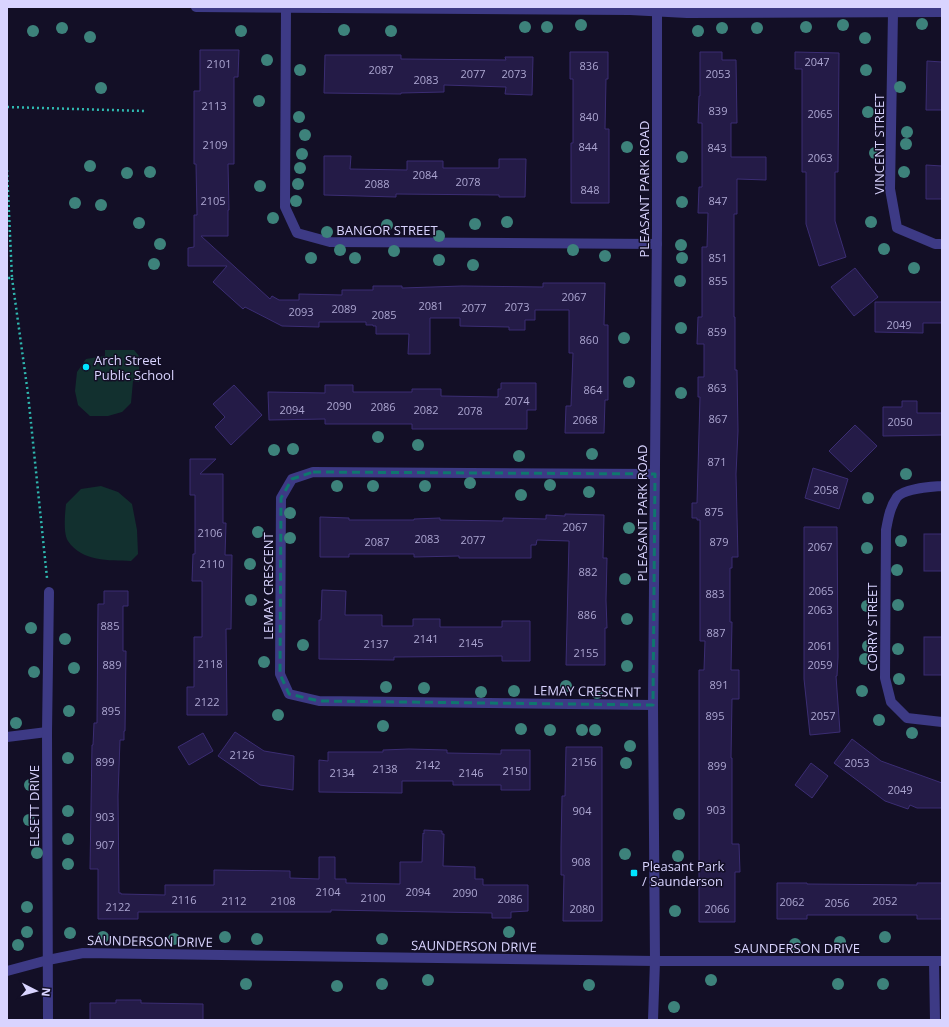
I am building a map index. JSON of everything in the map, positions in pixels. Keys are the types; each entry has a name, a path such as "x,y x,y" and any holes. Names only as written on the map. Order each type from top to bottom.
{"street":[{"path":"196,7 942,12"},
{"name":"BANGOR STREET","path":"286,8 285,207 297,233 330,242 657,244"},
{"name":"PLEASANT PARK ROAD","path":"654,1020 653,705 657,244 657,10"},
{"name":"VINCENT STREET","path":"893,12 890,189 897,228 935,244 942,244"},
{"name":"LEMAY CRESCENT","path":"653,705 319,701 289,694 280,674 281,498 292,479 313,472 655,474"},
{"name":"CORRY STREET","path":"942,486 919,487 898,496 890,510 886,530 885,678 891,702 907,718 942,722"},
{"name":"ELSETT DRIVE","path":"48,1020 47,732 49,592"},
{"path":"7,736 47,732"},
{"name":"SAUNDERSON DRIVE","path":"7,971 48,960 84,953 655,961 938,961"},
{"path":"935,1020 938,961"}],"path":[{"path":"7,107 144,111"},
{"path":"7,170 12,278 28,394 49,592"},
{"path":"7,278 12,278"}],"highlighted area":[{"path":"313,472 655,474 653,705 319,701 289,694 280,674 281,498 292,479"}],"green space":[{"path":"105,350 134,350 139,356 139,382 133,381 131,403 122,412 108,416 90,416 78,405 75,391 77,372 86,359 105,356"},
{"path":"101,486 118,492 132,504 137,530 138,554 131,561 105,560 88,556 74,548 66,538 66,504 81,489"}],"building":[{"path":"200,50 239,50 238,77 234,77 234,164 228,164 228,236 201,236 270,299 272,296 279,300 299,300 299,294 342,295 342,290 373,290 373,286 402,286 402,288 462,286 543,287 543,283 605,283 604,325 608,325 608,400 605,400 604,433 565,433 566,406 571,406 573,353 569,353 569,310 535,310 535,320 525,320 525,330 509,330 509,327 460,326 460,318 430,318 430,354 408,354 409,334 376,334 376,326 366,325 366,322 319,322 319,327 282,326 245,307 243,309 213,282 227,266 188,266 188,248 194,247 194,215 197,215 196,164 194,164 194,91 200,91"},
{"path":"570,52 608,52 605,129 609,129 609,203 571,203 573,79 570,79"},
{"path":"700,52 722,52 722,60 736,60 737,123 731,123 731,157 766,157 766,180 737,179 737,214 734,214 734,317 738,431 736,474 738,557 732,557 732,568 730,568 730,622 732,622 731,670 739,670 739,699 732,699 731,758 732,844 739,844 740,872 735,872 735,922 699,922 699,670 704,670 705,641 700,641 700,520 697,520 697,518 692,518 692,503 697,503 700,397 698,397 698,377 704,377 704,344 697,344 698,317 702,317 702,247 707,247 708,213 698,213 699,187 702,187 702,123 698,123 700,96"},
{"path":"795,52 839,53 838,172 835,172 835,221 846,257 819,266 806,224 806,172 802,172 802,69 795,69"},
{"path":"325,55 401,55 401,59 506,60 505,57 533,57 532,95 505,94 506,87 444,85 444,92 401,94 324,93"},
{"path":"927,61 942,62 942,110 926,110"},
{"path":"324,156 351,156 350,169 407,170 407,161 443,161 443,168 499,168 499,159 526,159 525,197 499,197 499,195 396,194 396,197 324,195"},
{"path":"926,165 942,166 942,199 926,199"},
{"path":"855,268 878,297 854,316 831,287"},
{"path":"875,302 942,302 942,323 923,323 923,333 875,332"},
{"path":"501,383 536,383 536,410 527,410 527,429 412,429 412,424 325,424 325,419 269,420 268,392 325,393 325,385 353,385 353,392 412,392 412,389 441,389 441,396 498,397 498,389 501,389"},
{"path":"234,385 262,415 231,445 215,427 225,417 213,404"},
{"path":"902,401 917,401 917,413 942,413 942,435 883,436 883,407 902,407"},
{"path":"855,425 877,446 851,472 829,451"},
{"path":"190,459 216,459 200,474 223,474 223,523 226,523 225,555 232,555 231,629 226,629 227,715 187,715 187,687 194,687 194,637 202,637 202,581 192,581 193,554 195,554 195,495 190,495"},
{"path":"813,468 848,479 839,509 805,498"},
{"path":"565,514 604,515 603,558 607,558 607,628 605,628 605,665 566,665 569,541 537,540 536,545 531,545 531,558 459,558 459,556 414,557 414,554 349,554 349,557 320,557 320,517 349,518 349,520 414,520 440,518 440,520 503,521 503,518 546,519 546,515 565,516"},
{"path":"804,527 837,527 838,657 836,676 840,732 810,735 804,679"},
{"path":"924,534 942,534 942,571 924,571"},
{"path":"322,590 346,591 345,615 382,615 382,626 413,626 413,619 440,619 440,627 502,627 502,621 530,621 530,661 502,661 502,656 394,657 394,660 319,659 319,620 321,620"},
{"path":"104,591 128,591 128,606 123,606 123,651 126,651 125,731 124,740 120,740 118,796 119,893 165,895 165,885 214,885 214,870 290,871 290,878 319,879 319,857 335,857 335,879 346,879 346,883 400,884 400,862 422,862 424,830 442,831 442,834 444,834 443,866 475,867 475,879 483,879 483,885 528,885 528,911 511,912 511,918 492,918 492,913 331,910 331,912 138,912 138,919 98,919 98,869 90,869 92,745 94,723 97,723 98,604 104,604"},
{"path":"924,637 942,637 942,675 924,675"},
{"path":"235,732 264,751 294,756 293,790 260,785 218,756"},
{"path":"203,733 213,751 189,765 178,747"},
{"path":"852,739 881,761 942,783 942,808 917,808 910,805 908,809 885,801 834,763"},
{"path":"566,747 602,747 602,921 563,921 564,875 561,875 561,848 562,796 565,796"},
{"path":"383,750 447,750 447,753 501,754 501,750 530,750 530,790 501,790 501,785 453,785 453,781 402,781 402,793 319,792 319,760 328,761 328,752 383,752"},
{"path":"811,763 828,776 812,798 795,785"},
{"path":"777,883 917,885 917,883 942,883 942,919 917,919 917,915 807,915 807,919 777,919"},
{"path":"116,1000 141,1000 141,1003 203,1004 203,1020 90,1020 90,1003 116,1003"}],"place":[{"name":"Arch Street Public School","path":"86,367"},
{"name":"Pleasant Park / Saunderson","path":"634,873"}]}
